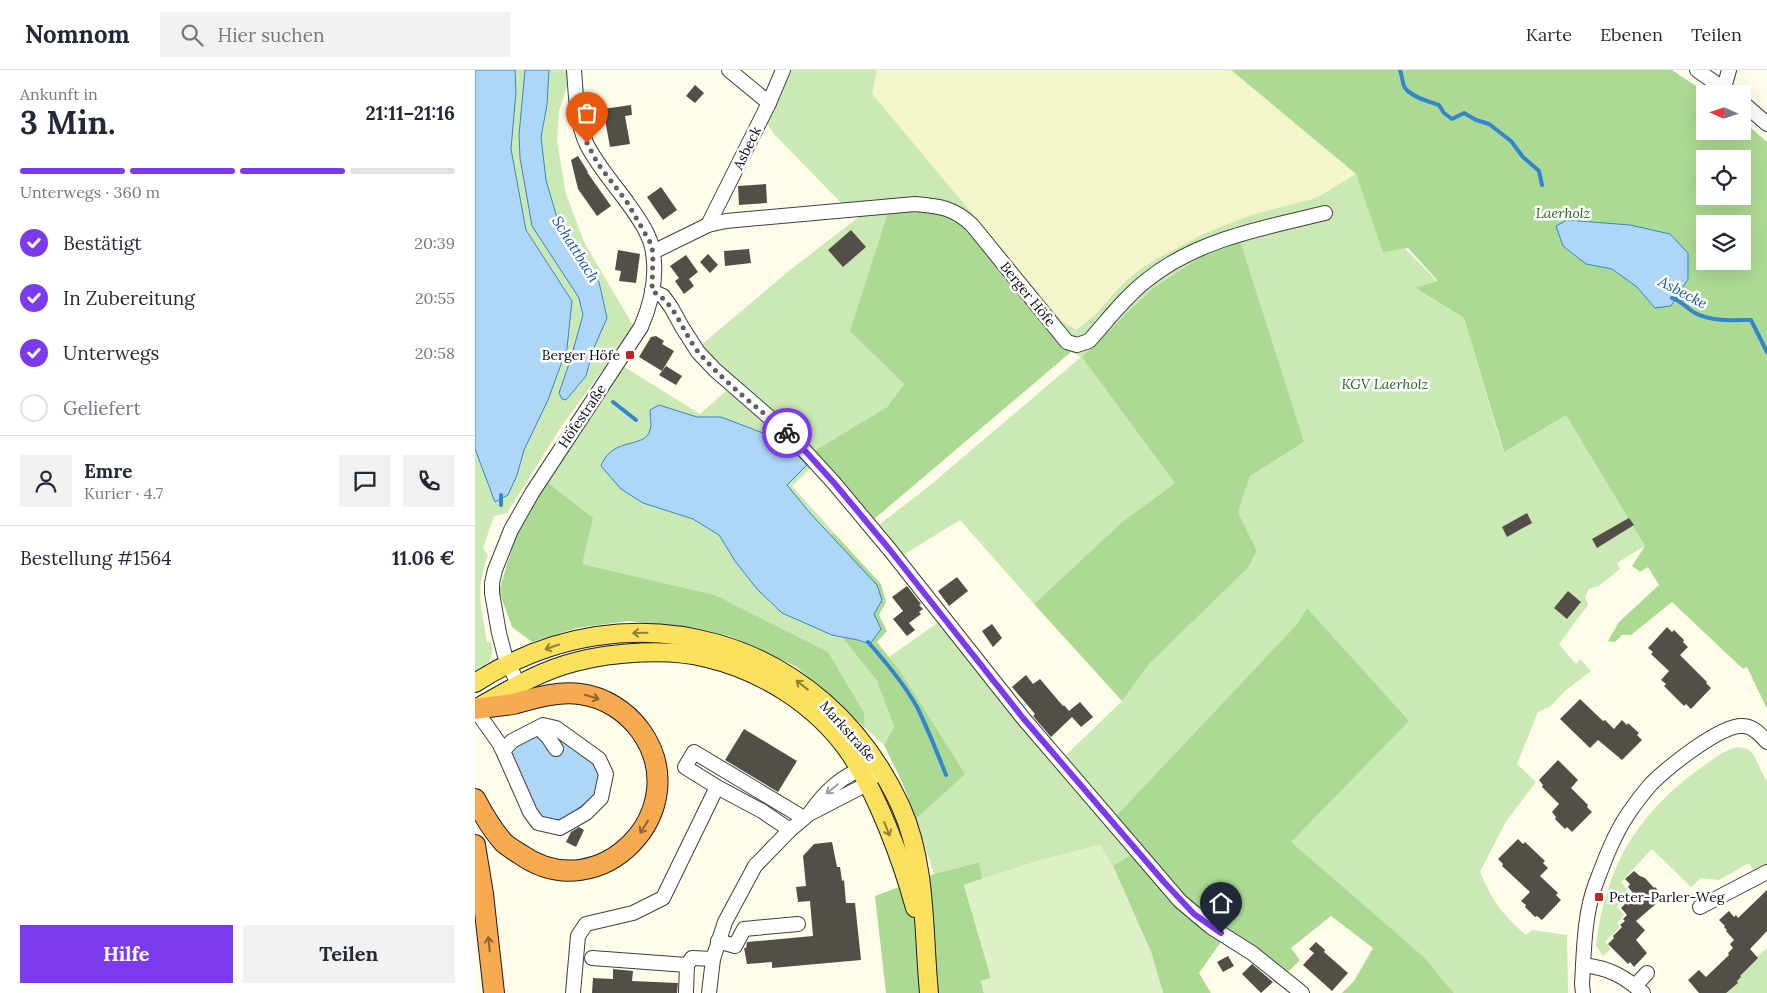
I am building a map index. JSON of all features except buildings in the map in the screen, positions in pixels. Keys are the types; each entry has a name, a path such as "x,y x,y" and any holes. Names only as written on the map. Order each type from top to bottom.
{"highway":[{"path":"475,709 511,704 544,695 567,693 591,696 615,707 635,723 651,751 657,778 654,804 643,830 628,847 612,860 598,866 577,871 551,869 531,863 505,844 475,799"},
{"path":"475,845 483,894 494,993"}],"main road":[{"name":"Markstraße","path":"475,683 509,664 563,643 620,633 644,632 682,635 721,644 755,658 792,677 832,709 862,743 880,766 901,808 917,858 924,906 927,975"},
{"name":"Markstraße","path":"475,709 518,684 547,671 600,657 641,652 706,657 745,670 776,686 801,702 829,727 849,752 863,777 881,815 908,884 915,908 929,993"}],"street":[{"name":"Höfestraße","path":"518,684 499,633 492,593 492,583 497,564 511,530 532,493 641,328 649,309 652,291 653,252 641,224 598,164 587,143 579,118 574,70"},
{"path":"729,70 769,103"},
{"name":"Asbeck","path":"708,225 769,103 783,70"},
{"path":"1697,70 1719,85"},
{"path":"1728,85 1729,70"},
{"path":"1751,110 1767,124"},
{"name":"Berger Höfe","path":"653,252 708,225 743,219 915,204 940,207 952,210 972,225 1067,342 1077,345 1089,341 1147,279 1180,258 1232,236 1325,212"},
{"path":"652,291 663,296 698,352 715,370 792,437 835,484 890,550 1023,718 1180,901 1205,922 1252,953 1302,993"},
{"path":"475,709 499,743 530,812 538,823 560,828 586,813 601,798 606,774 599,759 556,728 543,725 512,742 503,751"},
{"path":"1583,993 1586,929 1591,898 1611,845 1627,815 1651,784 1689,752 1723,730 1742,725 1748,726 1767,742"},
{"path":"539,728 549,737 556,749"},
{"path":"790,830 685,768 693,752 807,816"},
{"path":"709,993 713,959 718,941 728,916 755,866 790,830 807,816 821,797 837,784 863,777 880,766"},
{"path":"573,993 578,936 586,924 633,913 663,898 717,787"},
{"path":"1700,907 1767,872"},
{"path":"718,941 735,946 744,928 798,924"},
{"path":"592,958 687,965"},
{"path":"685,993 687,965 692,958 713,959"},
{"path":"1583,965 1601,967 1616,972 1639,989 1647,973"}],"green space":[{"path":"475,70 567,70 568,84 559,111 557,141 566,194 584,242 634,327 561,427 507,513 494,516 483,548 488,555 480,588 481,608 487,642 491,642 492,653 487,664 475,673"},
{"name":"KGV Laerholz","path":"788,70 877,70 872,94 1062,321 1076,330 1094,316 1136,272 1158,258 1203,234 1251,215 1316,198 1356,174 1370,213 1438,282 1416,289 1464,318 1503,451 1566,414 1645,546 1617,563 1620,569 1599,586 1589,589 1585,597 1588,605 1559,644 1576,664 1580,659 1591,671 1566,690 1551,706 1538,712 1517,764 1536,782 1505,823 1480,872 1499,906 1526,935 1532,930 1567,935 1568,993 1454,993 1424,957 1290,842 1308,608 1297,624 1116,816 1064,757 1122,701 1150,663 1248,568 1257,551 1238,512 1250,476 1304,442 1175,483 1122,522 1034,604 960,520 900,557 876,527 928,487 1081,357 1071,352 968,227 850,330 904,384 887,407 814,451 782,418 732,379 701,345 790,270 859,217 842,204 774,134 766,122"},
{"path":"877,70 1231,70 1356,174 1316,198 1251,215 1203,234 1158,258 1136,272 1094,316 1076,331 1062,321 871,94"},
{"name":"Laerholz","path":"1231,70 1672,70 1696,86 1696,140 1751,140 1751,128 1767,142 1767,709 1747,667 1743,669 1672,602 1631,635 1622,635 1615,642 1608,641 1619,622 1659,585 1648,567 1640,572 1632,566 1645,546 1566,415 1504,452 1464,318 1415,288 1438,281 1408,248 1383,252 1356,174"},
{"path":"921,209 949,216 968,227 1071,352 873,520 814,451 887,407 904,384 850,331 888,213"},
{"path":"1240,241 1304,442 1250,476 1238,512 1257,551 1248,568 1150,663 1122,701 1034,604 1122,522 1175,483 1082,357 1152,289 1199,258"},
{"path":"623,366 700,414 726,391 786,437 812,467 792,486 834,533 821,539 842,637 877,681 894,727 884,745 865,728 864,713 715,595 581,564 548,483"},
{"path":"548,483 593,518 582,564 715,595 828,652 864,713 865,728 797,667 732,637 697,628 628,621 577,628 532,642 512,627 499,591 518,528"},
{"path":"834,533 881,584 886,602 879,615 887,631 877,642 900,671 965,774 916,819 903,784 884,745 894,727 877,681 842,637 829,633 821,539"},
{"path":"1307,608 1409,721 1291,842 1424,957 1454,993 1342,993 1354,981 1373,948 1331,916 1291,948 1300,960 1288,972 1228,932 1199,973 1211,993 1163,993 1151,952 1113,866 1144,847 1116,816 1297,624"},
{"path":"940,621 1188,914 1199,973 1207,993 1163,993 1151,952 1100,845 1038,861 982,879 978,862 934,874 916,819 964,774 900,671 889,657"},
{"path":"1738,747 1748,749 1753,754 1767,782 1767,866 1755,873 1749,863 1719,880 1701,878 1691,887 1652,849 1621,882 1630,893 1617,907 1624,915 1618,922 1619,928 1605,942 1611,949 1603,956 1596,946 1600,919 1607,893 1615,870 1639,827 1655,808 1695,772 1721,754"},
{"path":"1100,845 1113,866 1151,952 1163,993 984,993 981,981 991,978 964,885 1038,861"},
{"path":"979,862 982,879 964,885 991,978 981,981 984,993 886,993 875,896 934,874"},
{"path":"1767,948 1767,993 1713,993"}],"water":[{"path":"475,70 515,70 516,92 511,149 526,230 572,301 567,348 548,400 524,450 517,475 508,495 495,502 475,449"},
{"path":"525,70 549,70 547,105 541,137 546,180 562,235 599,282 607,318 593,350 586,376 566,400 562,399 559,393 583,315 579,298 532,226 520,158 519,135"},
{"path":"1567,220 1630,225 1670,234 1688,253 1688,279 1671,306 1655,308 1637,287 1612,269 1586,264 1563,246 1556,226"},
{"path":"659,405 697,417 721,417 784,441 807,465 787,485 810,513 877,585 882,600 874,614 881,629 870,644 832,635 782,613 757,589 735,561 719,535 693,519 643,503 621,489 601,466 613,450 647,436 651,426 650,410"},
{"path":"551,730 593,759 602,778 596,795 564,819 555,821 539,816 510,753 523,741"}],"waterway":[{"path":"1400,70 1404,86 1410,93 1439,105 1444,113 1452,119 1464,113 1476,120 1489,124 1511,141 1523,157 1539,171 1542,185"},
{"name":"Asbecke","path":"1672,298 1695,313 1708,318 1751,320 1767,352"},
{"path":"613,402 636,420"},
{"path":"501,495 501,505"},
{"path":"868,642 894,673 917,707 946,775"}],"way so far":[{"path":"587,143 598,164 627,202 650,242 653,252 652,291 663,296 698,352 715,370 787,433"}],"place":[{"name":"Berger Höfe","path":"630,355"},
{"name":"Peter-Parler-Weg","path":"1599,897"}],"route":[{"path":"787,433 835,484 890,550 1023,718 1180,901 1194,914 1221,933"}],"water label":[{"name":"Schattbach","path":"576,249"}]}
